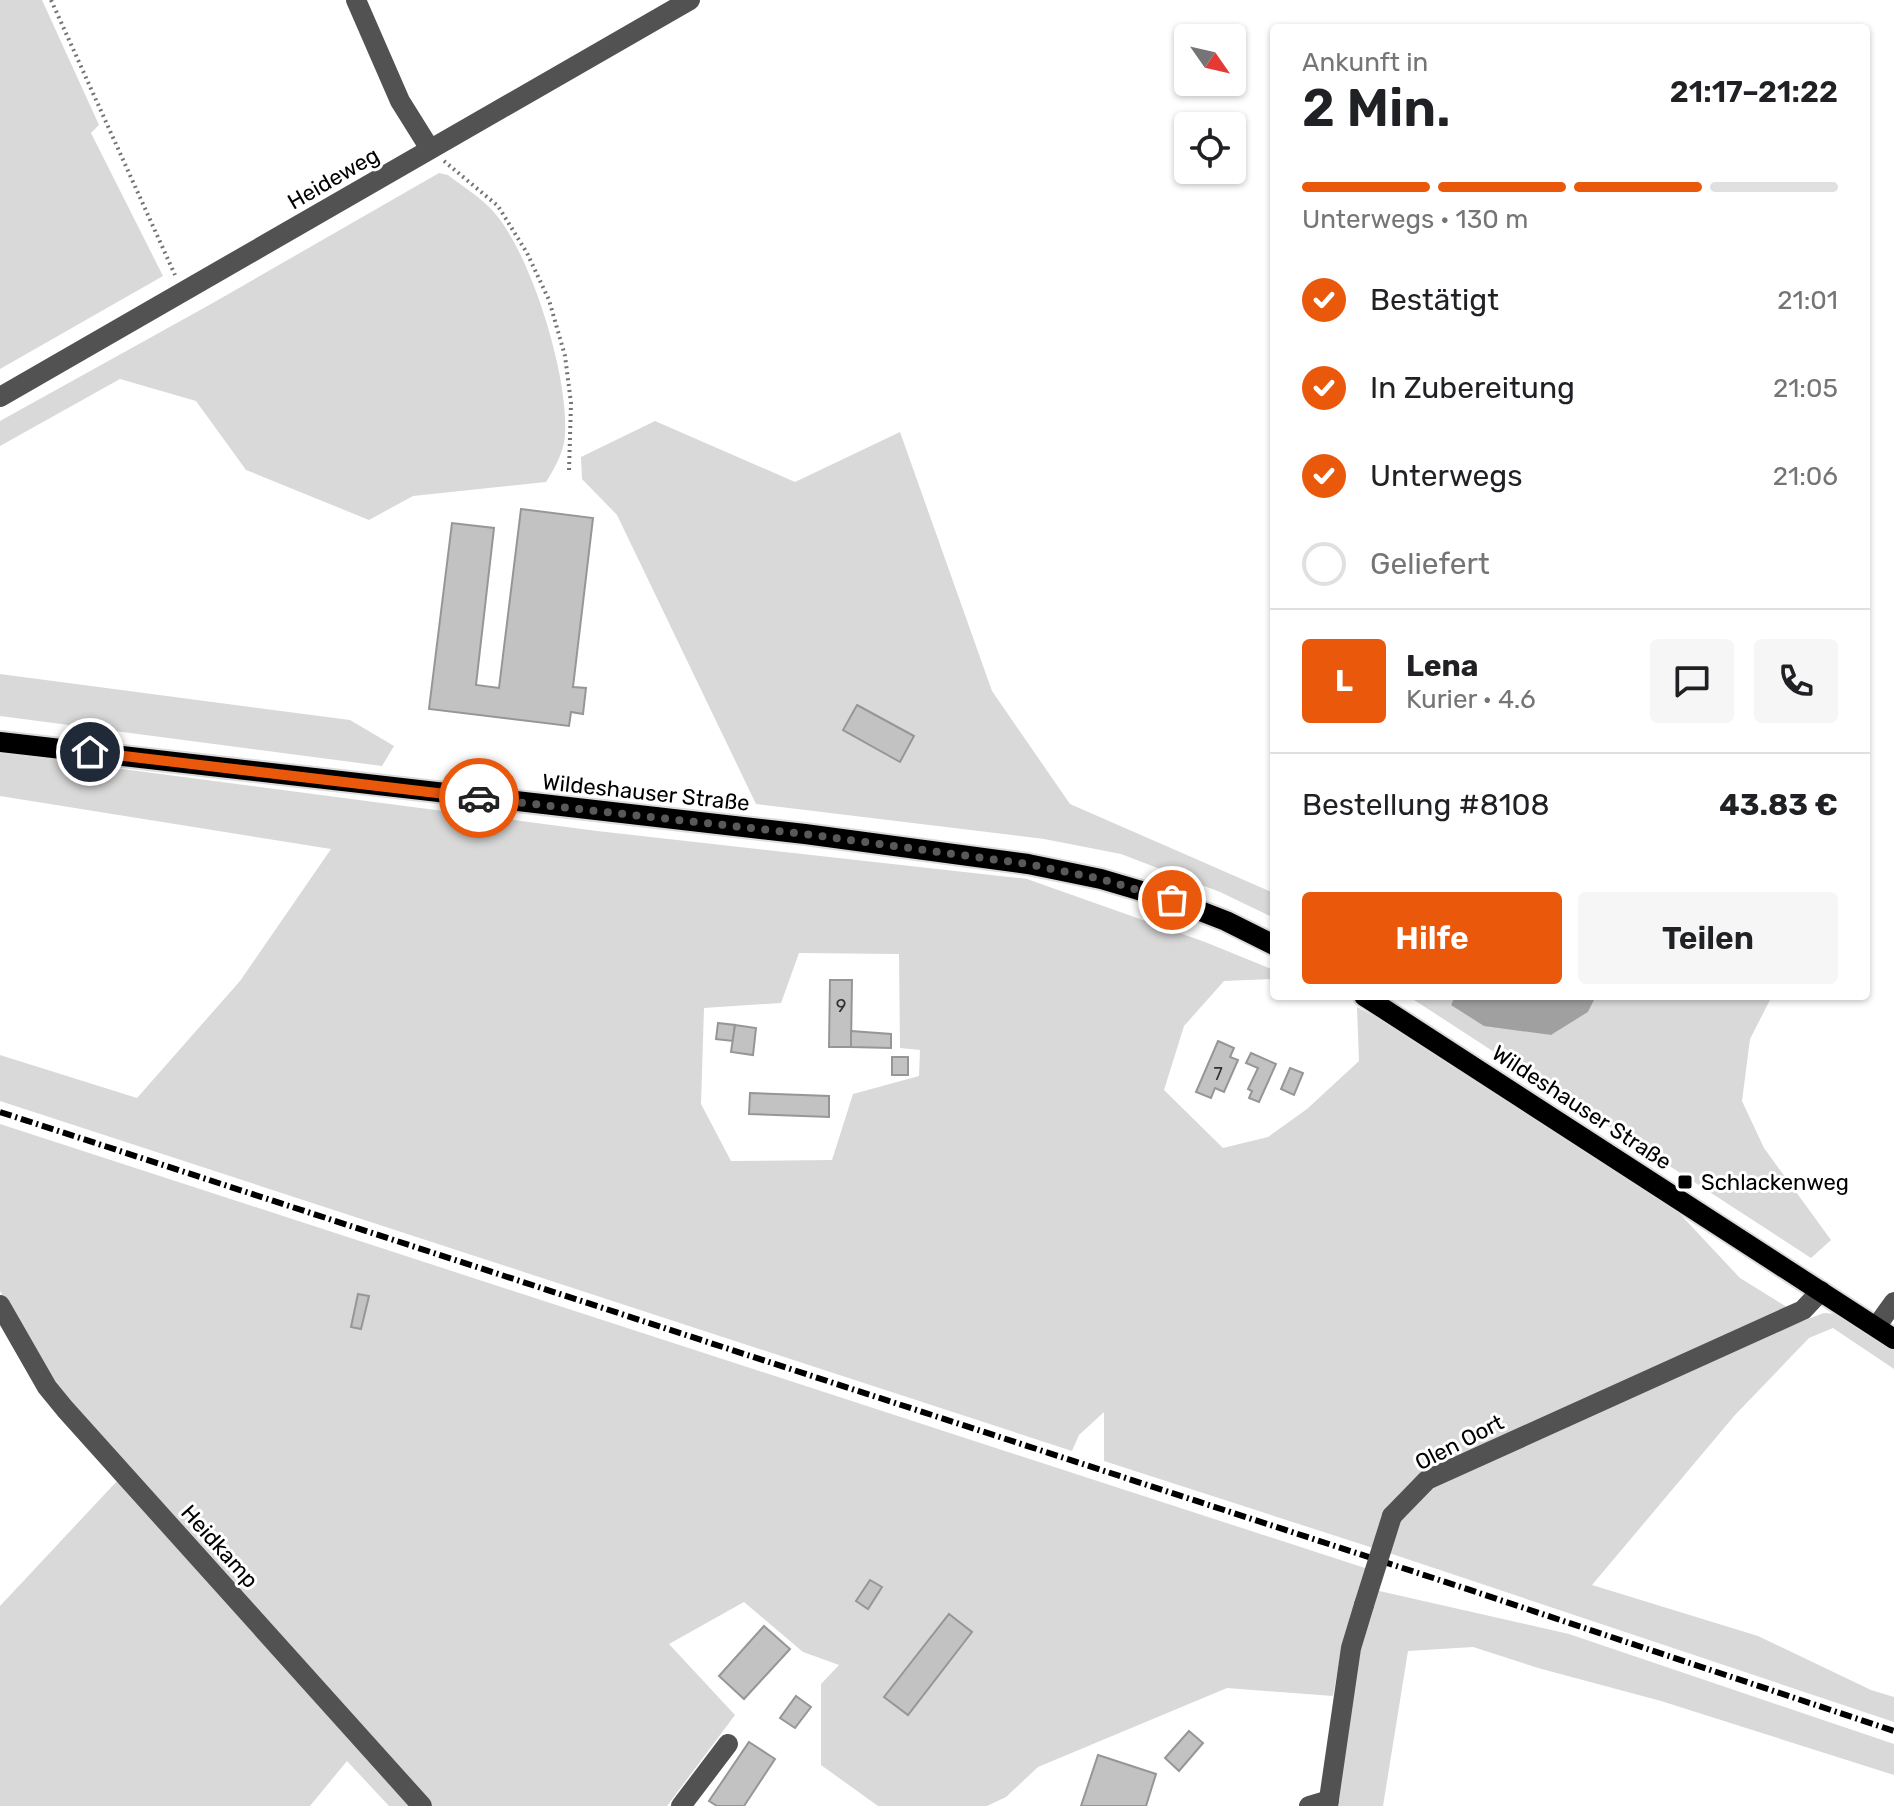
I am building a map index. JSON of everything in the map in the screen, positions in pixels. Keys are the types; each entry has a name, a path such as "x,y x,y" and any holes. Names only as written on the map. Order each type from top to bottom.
{"main road":[{"name":"Wildeshauser Straße","path":"0,742 805,834 1028,864 1089,876 1172,900 1226,921 1270,943"},
{"name":"Wildeshauser Straße","path":"1370,1000 1894,1339"}],"street":[{"path":"356,0 400,101 430,149"},
{"name":"Heideweg","path":"0,397 690,0"},
{"name":"Olen Oort","path":"1322,1804 1351,1648 1392,1516 1427,1480 1803,1310 1821,1291"},
{"path":"1876,1327 1894,1302"},
{"name":"Heidkamp","path":"0,1305 47,1387 65,1409 422,1806"},
{"path":"681,1806 728,1744"}],"path":[{"path":"51,0 183,292"},
{"path":"430,149 498,206 527,253 549,300 565,356 571,403 569,471"}],"shaded area":[{"path":"0,0 42,0 99,125 91,133 163,276 0,369"},
{"path":"439,173 448,175 476,196 507,229 546,321 562,389 565,419 563,448 546,482 413,496 369,520 246,470 196,401 120,379 0,446 0,421"},
{"path":"655,421 795,482 900,432 992,691 1070,804 1270,891 1270,916 1220,892 1121,854 1044,839 756,804 617,515 582,479 581,457"},
{"path":"0,674 350,720 394,746 382,766 0,716"},
{"path":"0,753 597,831 1027,879 1270,968 1270,979 1224,981 1184,1026 1164,1090 1223,1148 1268,1137 1307,1109 1359,1061 1357,1007 1399,1030 1679,1213 1740,1278 1790,1309 1422,1473 1373,1548 1104,1461 1104,1412 1079,1435 1072,1451 0,1101 0,1055 137,1098 240,981 331,849 0,796","holes":["799,953 899,954 900,1048 920,1050 919,1076 853,1094 832,1160 731,1161 701,1104 704,1008 781,1003"]},
{"path":"1414,1000 1453,1000 1451,1005 1528,1031 1551,1035 1588,1012 1594,1000 1770,1000 1750,1039 1742,1101 1764,1148 1831,1240 1811,1258"},
{"path":"1453,1000 1594,1000 1588,1012 1551,1035 1484,1026 1451,1005"},
{"path":"0,1124 1368,1569 1342,1646 1333,1696 1227,1688 1038,1767 1006,1797 987,1806 878,1806 821,1765 821,1684 839,1665 803,1652 744,1602 669,1644 735,1715 667,1806 431,1806 51,1381 0,1291"},
{"path":"1824,1313 1837,1314 1894,1351 1894,1369 1833,1328 1809,1338 1735,1415 1592,1585 1758,1636 1871,1690 1894,1697 1894,1722 1389,1553 1398,1522 1431,1486 1768,1334"},
{"path":"118,1480 416,1806 389,1806 347,1761 310,1806 0,1806 0,1606"},
{"path":"1375,1590 1569,1634 1894,1744 1894,1775 1661,1701 1473,1647 1408,1651 1383,1806 1337,1806 1349,1692"}],"building":[{"path":"521,509 593,518 573,687 586,688 583,714 571,712 569,726 429,709 452,523 494,528 476,685 499,688"},
{"path":"857,705 914,736 900,762 843,730"},
{"path":"830,980 852,980 851,1047 829,1047"},
{"path":"718,1023 735,1025 733,1041 716,1039"},
{"path":"735,1025 756,1028 753,1055 731,1052"},
{"path":"851,1031 891,1034 891,1048 851,1047"},
{"path":"1218,1041 1234,1048 1230,1057 1238,1060 1224,1092 1215,1088 1211,1098 1196,1092"},
{"path":"1251,1053 1276,1064 1259,1102 1249,1098 1252,1091 1248,1089 1258,1068 1246,1063"},
{"path":"892,1057 908,1057 908,1075 892,1075"},
{"path":"1290,1068 1303,1073 1294,1095 1281,1089"},
{"path":"750,1093 829,1096 829,1117 749,1114"},
{"path":"358,1294 369,1296 361,1329 351,1327"},
{"path":"870,1580 882,1587 868,1609 856,1601"},
{"path":"949,1614 972,1632 908,1715 884,1697"},
{"path":"764,1626 790,1649 744,1699 719,1676"},
{"path":"796,1696 811,1707 795,1728 780,1718"},
{"path":"1189,1731 1203,1743 1179,1771 1165,1758"},
{"path":"749,1742 775,1759 744,1806 717,1806 709,1801"},
{"path":"1098,1755 1156,1774 1146,1806 1081,1806"}],"railway":[{"path":"0,1112 1894,1731"}],"way so far":[{"path":"479,798 805,834 1028,864 1101,879 1172,900"}],"place":[{"name":"Schlackenweg","path":"1685,1182"}],"route":[{"path":"90,752 479,798"}]}
